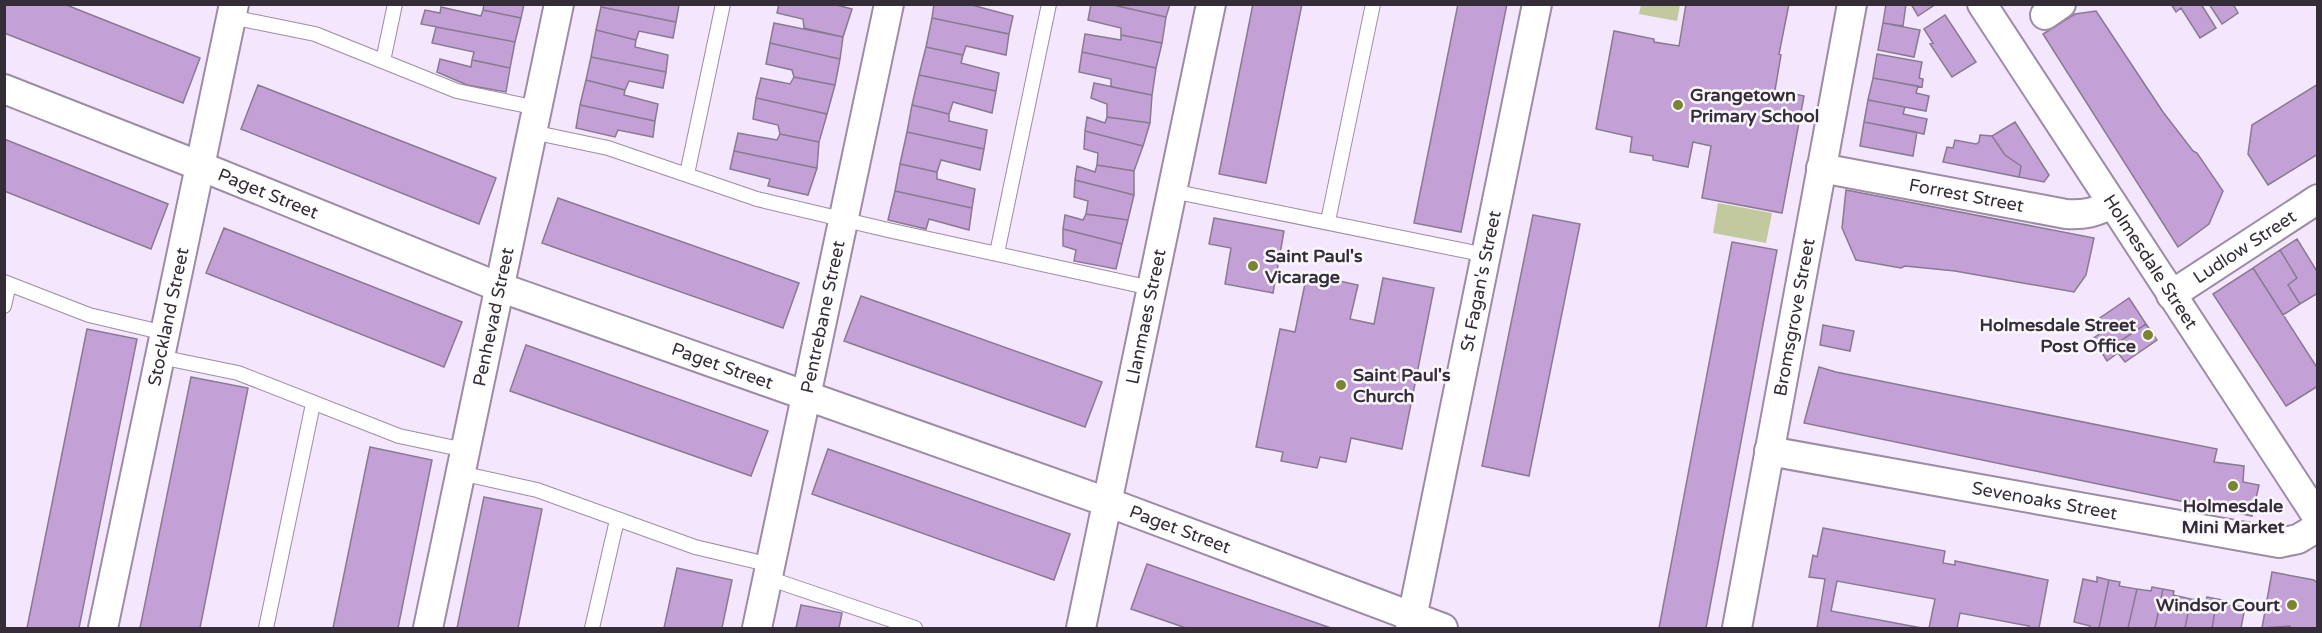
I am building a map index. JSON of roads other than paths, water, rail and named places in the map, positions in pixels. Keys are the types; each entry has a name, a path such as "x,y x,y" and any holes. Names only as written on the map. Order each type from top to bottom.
{"street":[{"name":"Penhevad Street","path":"428,628 559,4"},
{"name":"Pentrebane Street","path":"757,628 889,4"},
{"name":"Llanmaes Street","path":"1081,628 1211,4"},
{"name":"St Fagan's Street","path":"1412,623 1537,4"},
{"name":"Bromsgrove Street","path":"1737,628 1852,4"},
{"name":"Holmesdale Street","path":"1982,4 2318,518"},
{"name":"Stockland Street","path":"103,628 233,11"},
{"name":"Paget Street","path":"4,89 499,287 807,394 1107,502 1412,623 1443,628"},
{"name":"Forrest Street","path":"1821,168 2066,214 2082,215 2097,212 2112,203"},
{"name":"Ludlow Street","path":"2171,295 2318,199"},
{"name":"Sevenoaks Street","path":"1769,451 2080,509 2279,543 2298,540 2318,527"}],"lane":[{"path":"383,61 395,4"},
{"path":"687,174 723,4"},
{"path":"997,253 1049,4"},
{"path":"1328,221 1373,4"},
{"path":"233,11 315,34 608,148 757,199 1151,288"},
{"path":"1172,191 1486,255"},
{"path":"4,306 7,283 463,462 617,520 770,572 915,628"},
{"path":"266,628 313,404"},
{"path":"592,628 617,520"}],"place":[{"name":"Grangetown Primary School","path":"1678,105"},
{"name":"Saint Paul's Vicarage","path":"1253,266"},
{"name":"Holmesdale Street Post Office","path":"2148,335"},
{"name":"Saint Paul's Church","path":"1341,385"},
{"name":"Holmesdale Mini Market","path":"2233,486"},
{"name":"Windsor Court","path":"2292,605"}]}
